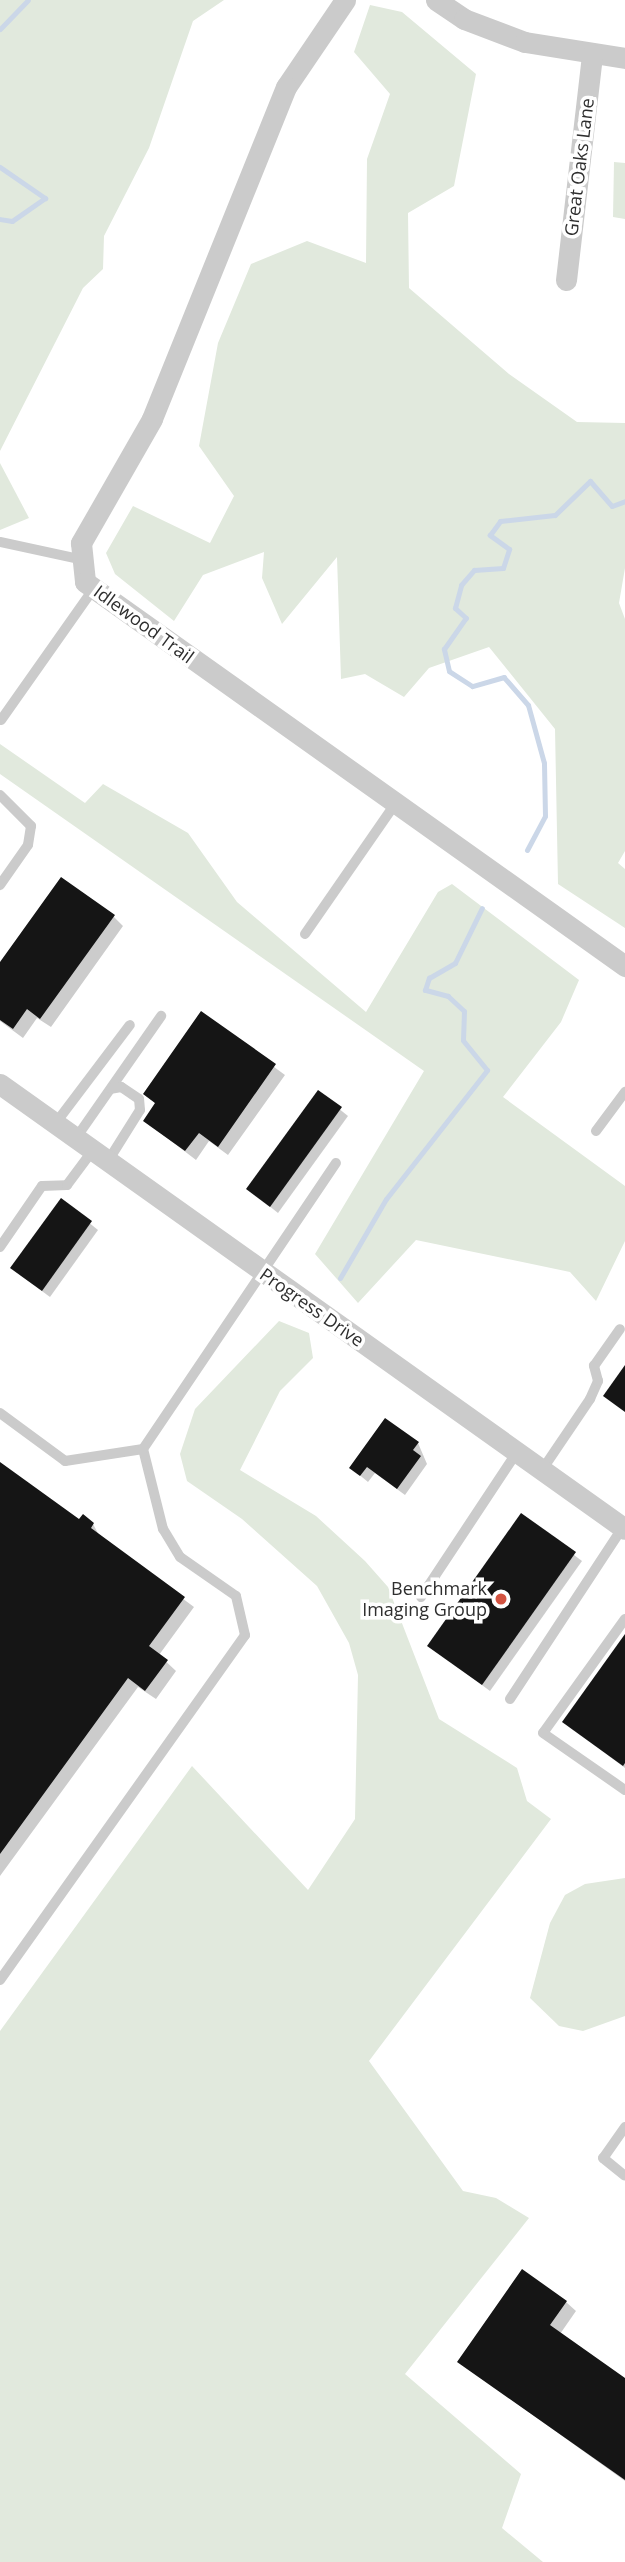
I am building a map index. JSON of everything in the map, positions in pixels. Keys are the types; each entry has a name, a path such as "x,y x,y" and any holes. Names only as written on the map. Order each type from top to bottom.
{"street":[{"path":"83,560 81,543 152,419 286,87 345,0"},
{"path":"436,0 464,19 525,41 625,58"},
{"name":"Great Oaks Lane","path":"566,280 592,54"},
{"name":"Idlewood Trail","path":"83,560 85,582 625,966"},
{"name":"Progress Drive","path":"0,1084 624,1528"}],"lane":[{"path":"0,542 83,560"},
{"path":"1,720 94,588"},
{"path":"0,795 31,826 28,845 0,885"},
{"path":"306,933 395,804"},
{"path":"92,1150 111,1089 161,1016"},
{"path":"55,1124 130,1026"},
{"path":"0,1247 43,1186 67,1185 92,1150 140,1110 139,1099 121,1087 111,1089"},
{"path":"596,1130 625,1092"},
{"path":"0,1413 65,1461 143,1449 337,1163"},
{"path":"542,1470 590,1399 598,1381 594,1366 620,1329"},
{"path":"0,1980 246,1635 236,1596 180,1558 163,1529 143,1449"},
{"path":"421,1597 517,1452"},
{"path":"510,1699 624,1528"},
{"path":"625,1619 542,1733 625,1790"},
{"path":"625,2127 603,2158 625,2176"}],"shaded area":[{"path":"0,0 224,0 193,21 149,148 104,236 103,269 83,288 0,451"},
{"path":"370,5 402,12 476,74 454,186 408,213 409,288 509,374 577,422 625,423 625,568 619,603 625,619 625,851 618,863 625,869 625,928 558,884 555,729 489,647 429,668 404,697 365,674 341,679 337,557 282,624 262,578 264,552 203,575 174,621 115,574 106,553 133,506 210,543 234,496 199,446 218,343 251,264 307,241 366,263 367,159 390,94 354,52"},
{"path":"614,162 625,163 625,219 613,217"},
{"path":"0,463 29,518 0,530"},
{"path":"0,744 85,803 103,784 188,833 237,902 366,1012 438,892 452,884 579,980 561,1022 503,1097 625,1186 625,1241 596,1301 570,1272 416,1240 358,1303 315,1254 424,1071 0,774"},
{"path":"279,1321 309,1333 313,1358 280,1391 240,1470 316,1516 365,1561 388,1587 439,1719 517,1768 527,1801 551,1819 369,2061 463,2191 496,2198 529,2218 405,2374 521,2474 502,2528 543,2562 0,2562 0,2031 192,1766 308,1890 355,1819 358,1675 349,1643 317,1586 242,1519 187,1481 180,1454 195,1409"},
{"path":"625,1878 625,2016 583,2031 559,2026 530,1998 550,1923 565,1895 585,1884"}],"building":[{"path":"61,877 115,915 40,1019 27,1009 13,1029 0,1020 0,962"},
{"path":"201,1011 276,1064 218,1147 199,1133 185,1151 143,1121 155,1103 143,1094"},
{"path":"318,1090 342,1107 270,1207 246,1189"},
{"path":"61,1198 92,1221 42,1291 10,1268"},
{"path":"625,1365 625,1412 603,1396"},
{"path":"385,1418 419,1442 413,1450 421,1456 397,1489 367,1467 360,1476 349,1468"},
{"path":"0,1462 79,1519 83,1514 94,1523 91,1528 185,1597 149,1646 168,1660 145,1691 128,1678 0,1854"},
{"name":"Benchmark Imaging Group","path":"521,1513 576,1552 482,1685 427,1646"},
{"path":"625,1634 625,1763 623,1766 562,1722"},
{"path":"522,2269 567,2301 550,2325 625,2378 625,2480 457,2362"}],"waterway":[{"path":"0,29 28,0"},
{"path":"0,167 45,198 12,221 0,219"},
{"path":"527,850 545,816 544,763 528,705 504,677 472,686 449,671 444,649 466,618 455,608 461,585 474,570 503,568 509,549 490,535 500,521 555,515 590,481 612,506 625,501"},
{"path":"340,1278 386,1199 487,1070 463,1040 464,1011 448,996 425,990 429,978 455,963 482,908"}],"place":[{"name":"Benchmark Imaging Group","path":"501,1599"}]}
